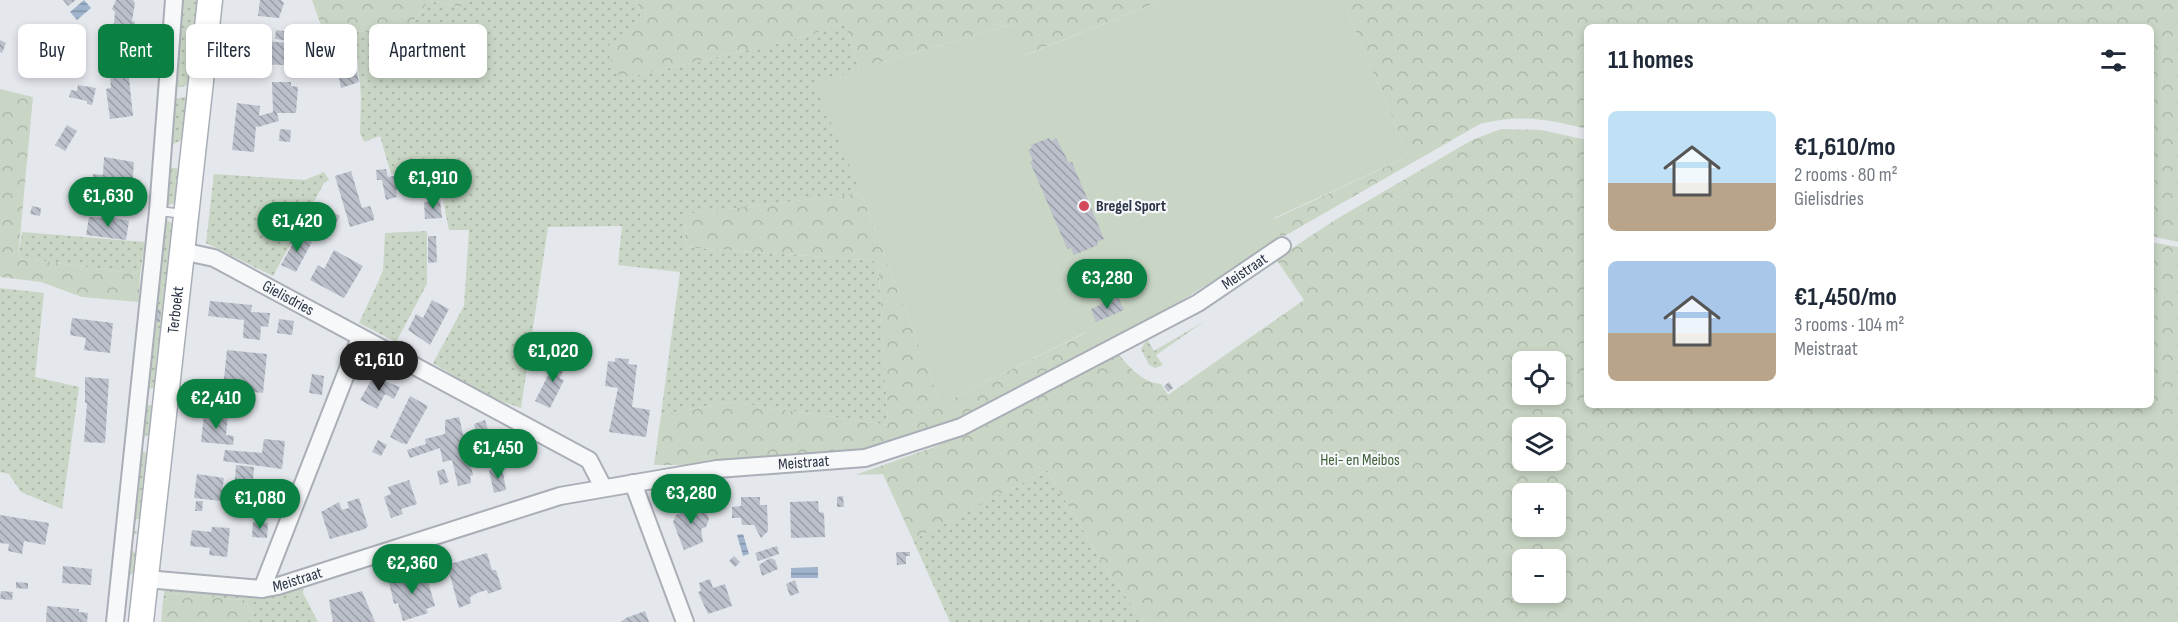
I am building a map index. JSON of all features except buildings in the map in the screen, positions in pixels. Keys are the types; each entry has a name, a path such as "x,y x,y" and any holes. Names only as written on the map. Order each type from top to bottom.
{"main road":[{"name":"Terboekt","path":"141,622 210,0"}],"street":[{"name":"Terboekt","path":"115,622 158,210 174,0"},
{"name":"Meistraat","path":"146,579 262,589 560,496 717,469 865,458 961,427 1198,303 1282,246"},
{"name":"Gielisdries","path":"182,251 214,258 589,460 603,487"},
{"path":"262,589 268,568 360,338"},
{"path":"633,483 685,622"}],"lane":[{"path":"158,210 186,214"}],"green space":[{"path":"179,0 199,0 197,24 186,24 186,78 191,78 191,81 186,86 175,88"},
{"path":"312,0 463,0 461,7 429,1 411,24 369,24 369,32 357,31 357,24 321,24"},
{"path":"463,0 637,0 642,22 621,79 796,39 845,23 859,69 1014,24 861,193 686,214 685,247 878,261 888,425 729,402 661,415 680,272 618,265 622,226 548,227 521,408 486,396 433,363 464,306 469,230 449,230 437,170 391,174 380,136 364,142 360,133 361,97 357,31 369,32 369,78 487,78 487,24 411,24 429,1 460,7"},
{"path":"637,0 1164,0 1025,55 1013,24 859,69 845,23 796,39 621,79 605,48 642,22"},
{"name":"Bregel Sport","path":"1164,0 1342,0 1409,156 1274,218 1281,238 1133,331 1094,349 1086,332 941,404 861,193 814,83 1014,24 1026,55"},
{"path":"1342,0 2178,0 2178,242 2154,237 2154,24 1584,24 1584,128 1534,119 1509,119 1480,124 1281,238 1274,219 1409,156"},
{"path":"0,89 33,97 18,258 140,274 139,302 82,297 41,282 0,277"},
{"path":"186,97 189,100 184,139 169,146 172,99"},
{"name":"Hei- en Meibos","path":"1501,129 1541,130 1584,139 1584,408 2154,408 2154,243 2178,247 2178,622 1145,622 1111,577 1047,470 913,540 883,474 855,475 937,446 1117,353 1142,377 1161,384 1168,395 1304,300 1276,259 1335,220 1472,140"},
{"path":"166,167 181,169 177,202 163,207"},
{"path":"324,172 329,180 324,183 273,276 206,243 214,174 305,180"},
{"path":"861,193 941,404 1087,332 1094,349 959,418 901,439 854,451 689,465 654,465 661,415 729,402 888,425 878,261 685,247 686,214"},
{"path":"162,219 171,222 174,226 157,382 153,388 145,390"},
{"path":"427,231 427,284 396,342 359,323 383,271 385,233"},
{"path":"22,232 145,242 140,274 18,258"},
{"path":"0,288 44,293 35,377 79,387 62,509 21,492 9,474 0,472"},
{"path":"1205,321 1156,355 1163,365 1155,368 1149,365 1141,349 1147,339 1154,351"},
{"path":"142,405 152,405 156,408 153,432 140,439"},
{"path":"138,449 148,454 143,519 136,519 134,531 140,532 130,537"},
{"path":"1047,470 1111,577 1145,622 950,622 913,540"},
{"path":"128,548 135,552 137,564 136,572 126,577"},
{"path":"165,586 302,586 304,590 302,591 318,622 248,622 254,614 244,600 170,593 163,601"},
{"path":"170,593 244,600 254,614 248,622 161,622 163,601"}],"water":[{"path":"84,0 91,8 77,20 70,12"},
{"path":"743,534 749,554 743,556 737,535"},
{"path":"818,567 818,578 791,578 791,568"}],"place":[{"name":"Bregel Sport","path":"1084,206"}]}
